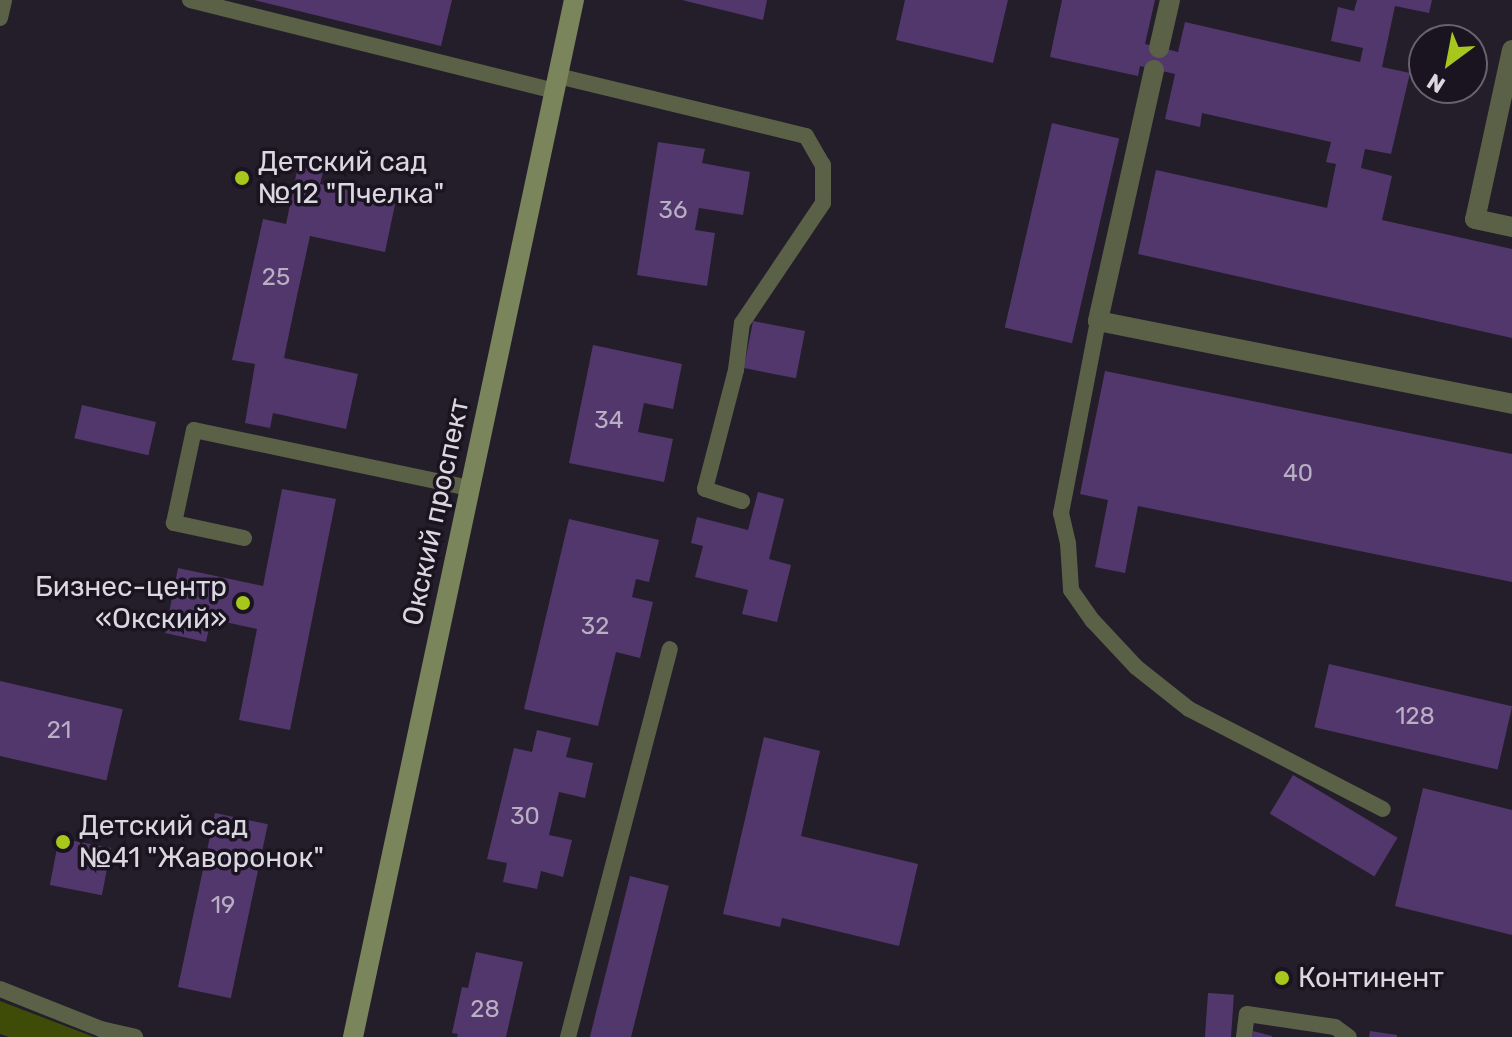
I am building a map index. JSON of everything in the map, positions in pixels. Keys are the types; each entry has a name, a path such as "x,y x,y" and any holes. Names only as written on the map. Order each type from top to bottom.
{"main road":[{"name":"Окский проспект","path":"353,1037 574,0"}],"street":[{"path":"1159,48 1170,0"},
{"path":"1512,50 1475,219 1512,227"},
{"path":"1154,70 1098,321 1512,404"}],"lane":[{"path":"0,18 4,0"},
{"path":"190,0 204,7 806,136 823,165 823,203 742,323 736,370 705,489 742,501"},
{"path":"1098,321 1061,513 1068,543 1071,590 1093,621 1136,667 1189,709 1383,809"},
{"path":"244,538 174,523 194,430 470,488"},
{"path":"568,1037 670,649"},
{"path":"0,989 101,1029 135,1037"},
{"path":"1244,1037 1247,1014 1335,1027 1349,1037"}],"green space":[{"path":"0,1001 94,1037 9,1037 0,1034"}],"building":[{"path":"254,0 452,0 441,46"},
{"path":"682,0 767,0 763,20"},
{"path":"905,0 1008,0 993,63 896,40"},
{"path":"1062,0 1155,0 1145,44 1178,52 1185,22 1360,62 1363,48 1331,41 1338,7 1354,11 1357,0 1432,0 1429,13 1395,6 1382,67 1408,73 1408,82 1391,154 1365,149 1361,168 1392,176 1382,220 1512,249 1512,338 1138,254 1156,170 1327,208 1336,164 1326,162 1331,142 1202,113 1200,127 1165,119 1175,74 1140,66 1138,76 1050,57"},
{"path":"1052,123 1119,139 1072,343 1005,328"},
{"path":"658,142 705,149 702,163 750,172 743,215 699,208 695,230 715,233 707,286 637,275"},
{"path":"298,166 323,172 320,184 396,200 385,252 310,236 284,358 358,374 346,429 273,413 270,428 245,423 255,364 232,360 263,219 286,224"},
{"path":"753,321 805,331 796,378 744,368"},
{"path":"593,345 682,364 673,409 644,403 638,432 673,439 664,482 569,463"},
{"path":"1105,371 1512,454 1512,582 1138,506 1125,573 1095,567 1108,500 1080,494"},
{"path":"82,405 156,422 148,455 74,438"},
{"name":"Бизнес-центр «Окский»","path":"282,489 336,499 290,730 239,720 257,629 211,619 206,642 165,633 178,568 263,586"},
{"path":"758,492 784,499 769,559 791,565 777,622 742,614 748,590 695,577 703,546 691,543 697,517 748,530"},
{"path":"569,519 659,540 649,582 636,579 632,597 653,602 640,658 616,652 598,726 524,709"},
{"path":"1329,664 1512,706 1498,770 1314,727"},
{"path":"0,681 123,709 106,780 0,756"},
{"path":"537,730 571,738 566,757 593,763 585,798 559,792 549,835 572,840 563,877 541,871 537,889 503,882 507,863 487,859 514,748 532,752"},
{"path":"764,737 820,751 801,836 918,864 899,946 782,918 780,927 723,914"},
{"path":"1293,775 1398,838 1374,876 1270,814"},
{"path":"1423,788 1512,810 1512,935 1395,906"},
{"path":"215,813 268,824 231,998 178,987"},
{"path":"59,838 111,848 102,895 50,885"},
{"path":"630,876 669,886 631,1037 590,1037"},
{"path":"476,952 523,962 506,1037 457,1037 458,1034 452,1033 462,987 468,988"},
{"path":"1208,993 1234,995 1231,1037 1205,1037"},
{"path":"1253,1031 1272,1036 1272,1037 1252,1037"},
{"path":"1370,1031 1397,1035 1397,1037 1369,1037"}],"place":[{"name":"Детский сад №12 \"Пчелка\"","path":"242,178"},
{"name":"Бизнес-центр «Окский»","path":"243,603"},
{"name":"Детский сад №41 \"Жаворонок\"","path":"63,842"},
{"name":"Континент","path":"1282,978"}]}
